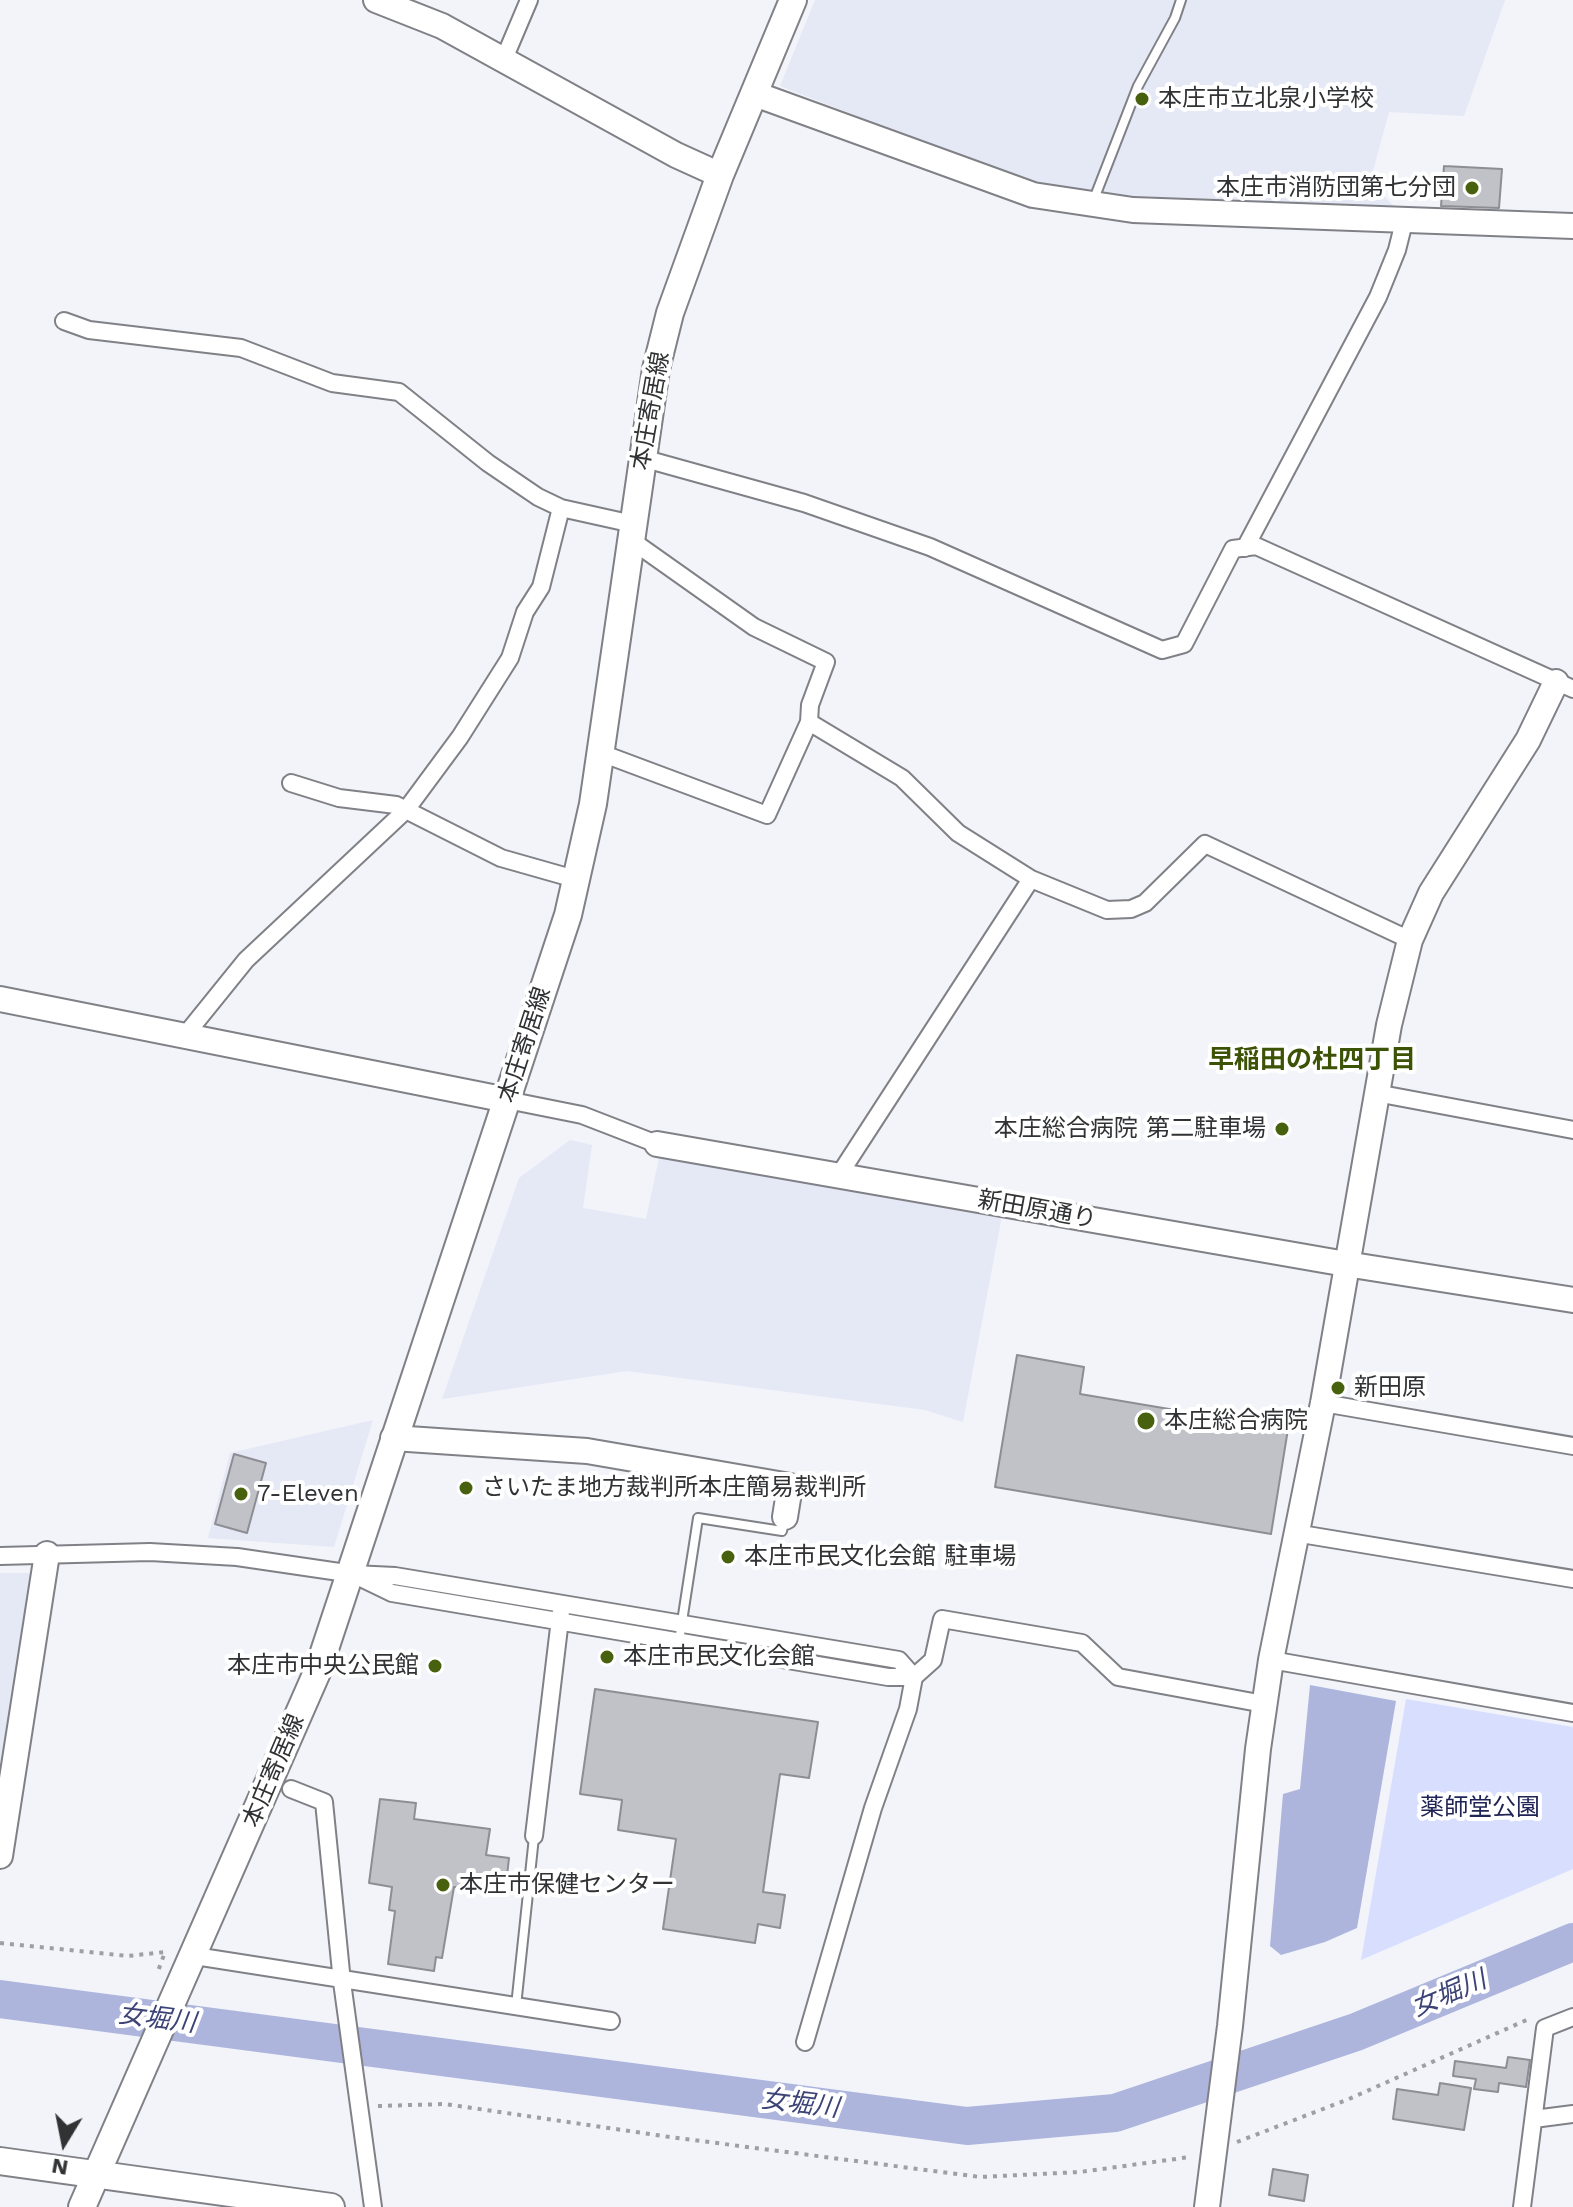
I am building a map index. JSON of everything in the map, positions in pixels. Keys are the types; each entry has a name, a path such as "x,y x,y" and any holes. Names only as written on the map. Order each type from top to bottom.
{"main road":[{"name":"本庄寄居線","path":"82,2207 318,1670 353,1574 393,1438 568,915 601,753 656,369 670,313 720,175 793,0"},
{"path":"0,2161 331,2207"}],"street":[{"path":"376,0 442,26 676,155 720,175"},
{"path":"504,59 529,0"},
{"path":"755,94 1033,195 1133,210 1573,226"},
{"path":"1245,548 1378,297 1397,250 1404,222"},
{"path":"64,321 89,330 241,348 332,383 399,392 488,463 561,508 632,532 754,627 826,662 810,705 809,722 767,815 601,753"},
{"path":"642,458 804,503 930,547 1162,650 1184,644 1233,549 1256,546 1564,686 1431,893 1410,940 1376,1093 1323,1403 1271,1660 1207,2207"},
{"path":"187,1033 246,960 406,810 510,658 525,612 541,587 561,508"},
{"path":"809,722 902,778 958,833 1031,879 1107,910 1131,909 1145,903 1205,844 1410,940"},
{"path":"291,783 339,798 406,810 501,858 575,879"},
{"path":"839,1175 1031,879"},
{"path":"0,999 187,1033 507,1100"},
{"path":"1376,1093 1573,1130"},
{"name":"新田原通り","path":"507,1100 582,1115 657,1144 1346,1264 1573,1300"},
{"path":"1323,1403 1573,1446"},
{"path":"393,1438 587,1451 790,1486 785,1517"},
{"path":"1295,1533 1573,1579"},
{"path":"0,1556 150,1552 237,1557 353,1574 395,1576 899,1660 914,1677"},
{"path":"0,1856 47,1554"},
{"path":"353,1574 392,1593 888,1677 914,1677"},
{"path":"534,1836 562,1604"},
{"path":"805,2042 873,1808 908,1709 914,1677 933,1660 942,1619 1082,1643 1118,1677 1264,1704"},
{"path":"1271,1660 1573,1713"},
{"path":"291,1789 324,1802 343,1988 373,2207"},
{"path":"193,1960 343,1988 611,2021"},
{"path":"1522,2207 1545,2028 1573,2017"},
{"path":"1534,2119 1573,2114"}],"lane":[{"path":"1092,204 1138,86 1175,18 1181,0"},
{"path":"679,1641 698,1518 782,1531 785,1517"},
{"path":"516,2007 534,1836"}],"path":[{"path":"0,1943 128,1956 165,1952"},
{"path":"361,2114 382,2104 445,2104 980,2177 1095,2171 1159,2164 1349,2099 1536,2015"}],"shaded area":[{"name":"本庄市立北泉小学校","path":"815,0 1505,0 1464,116 1389,112 1370,182 1397,209 1138,199 1039,187 780,86"},
{"path":"570,1140 592,1145 583,1208 646,1219 659,1158 1002,1216 963,1422 925,1410 627,1371 442,1399 519,1178"},
{"path":"373,1420 334,1547 208,1538 230,1453"},
{"path":"0,1573 36,1573 0,1796"},
{"path":"1310,1685 1396,1701 1357,1928 1325,1942 1281,1955 1270,1946 1283,1794 1300,1789"}],"green space":[{"name":"薬師堂公園","path":"1406,1699 1573,1727 1573,1869 1361,1960"}],"building":[{"name":"本庄市消防団第七分団","path":"1444,166 1502,169 1499,208 1441,206"},
{"path":"1017,1355 1084,1367 1080,1394 1288,1429 1271,1534 995,1487"},
{"name":"7-Eleven","path":"234,1454 266,1463 247,1533 215,1524"},
{"name":"本庄市民文化会館","path":"595,1689 818,1722 809,1778 780,1774 763,1892 785,1895 780,1928 758,1924 755,1943 663,1929 676,1839 618,1830 622,1800 580,1794"},
{"name":"本庄市保健センター","path":"380,1799 416,1803 414,1819 490,1829 486,1855 509,1858 505,1894 454,1887 442,1958 436,1957 434,1971 388,1964 395,1911 389,1910 392,1887 369,1883"},
{"path":"1508,2057 1530,2060 1526,2087 1499,2083 1498,2092 1474,2089 1476,2079 1453,2076 1455,2061 1506,2068"},
{"path":"1440,2083 1471,2088 1464,2130 1393,2119 1397,2089 1438,2095"},
{"path":"1273,2169 1308,2175 1304,2201 1269,2195"}],"waterway":[{"name":"女堀川","path":"0,1999 967,2126 1115,2113 1356,2032 1573,1942"}],"place":[{"name":"本庄市立北泉小学校","path":"1142,99"},
{"name":"本庄市消防団第七分団","path":"1472,188"},
{"name":"本庄総合病院 第二駐車場","path":"1282,1129"},
{"name":"新田原","path":"1338,1388"},
{"name":"本庄総合病院","path":"1146,1421"},
{"name":"さいたま地方裁判所本庄簡易裁判所","path":"466,1488"},
{"name":"7-Eleven","path":"241,1494"},
{"name":"本庄市民文化会館 駐車場","path":"728,1557"},
{"name":"本庄市民文化会館","path":"607,1657"},
{"name":"本庄市中央公民館","path":"435,1666"},
{"name":"本庄市保健センター","path":"443,1885"}],"district":[{"name":"早稲田の杜四丁目","path":"1312,1060"}]}
